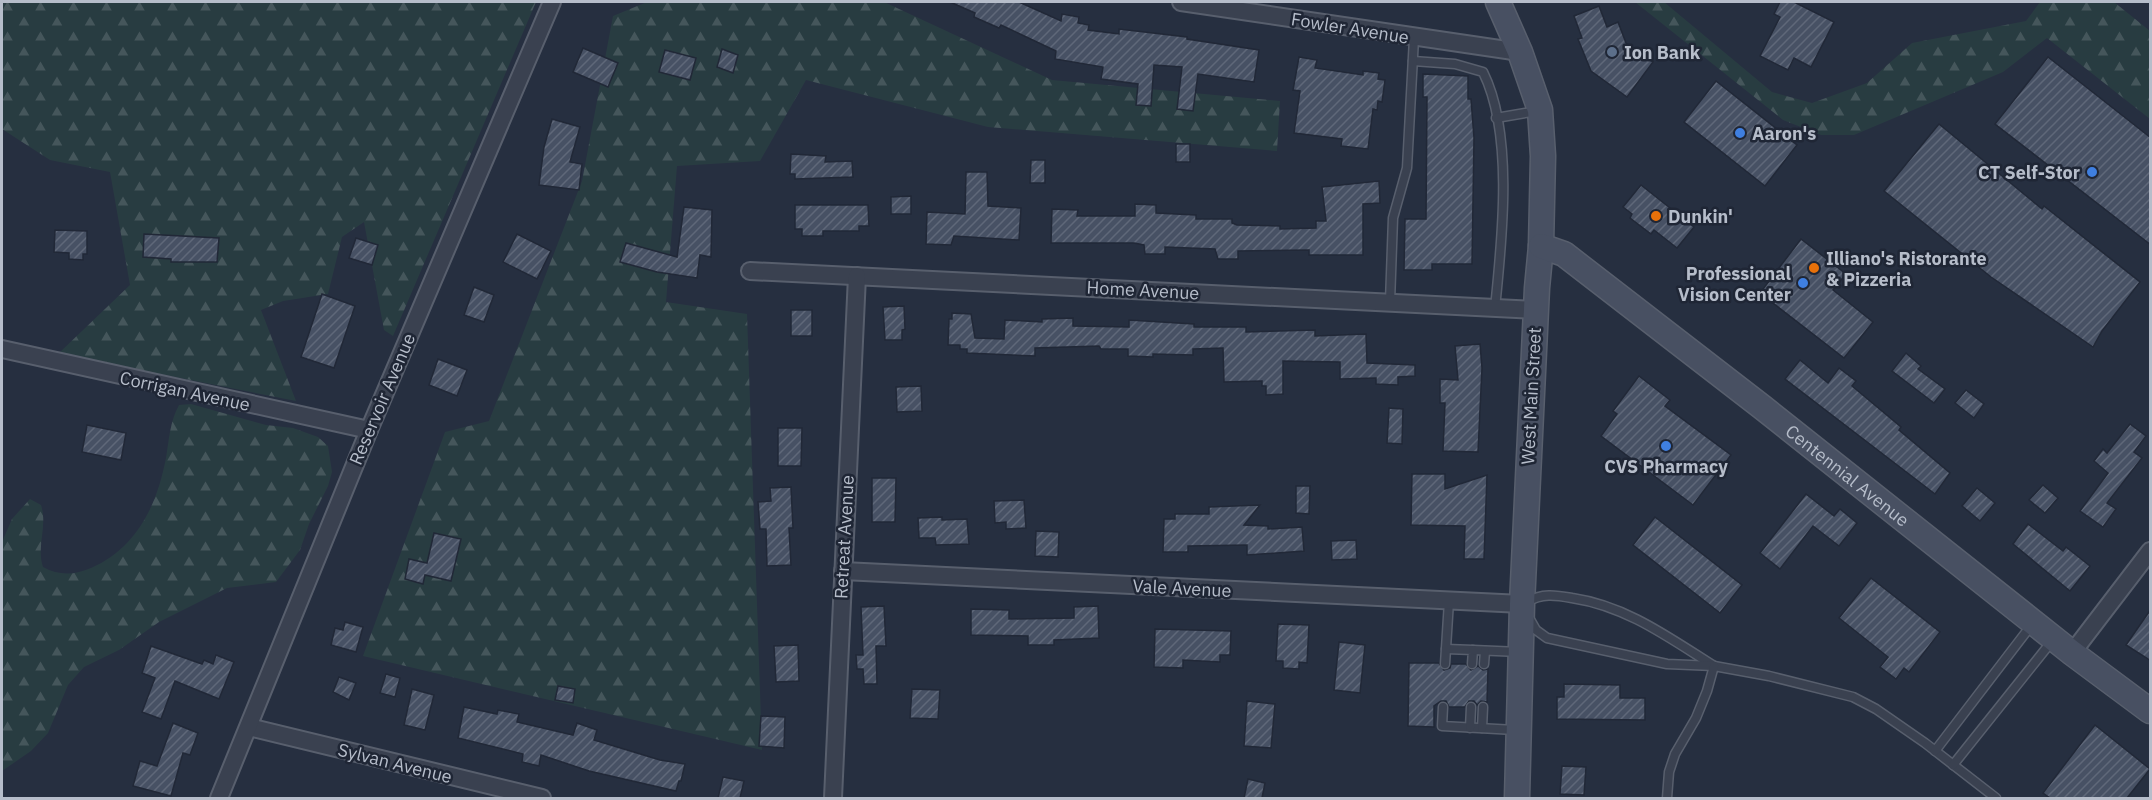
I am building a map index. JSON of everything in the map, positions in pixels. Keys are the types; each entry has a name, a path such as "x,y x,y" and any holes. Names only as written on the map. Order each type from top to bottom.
{"main road":[{"name":"West Main Street","path":"1498,2 1520,52 1540,110 1543,156 1541,246 1520,652 1517,798"},
{"name":"Centennial Avenue","path":"1541,246 1564,254 2072,653 2151,711"}],"street":[{"name":"Reservoir Avenue","path":"219,798 369,430 552,2"},
{"name":"Fowler Avenue","path":"1181,2 1520,52"},
{"name":"Home Avenue","path":"750,271 1536,310"},
{"name":"Retreat Avenue","path":"833,798 857,276"},
{"name":"Corrigan Avenue","path":"2,349 369,430"},
{"path":"2072,653 2151,551"},
{"name":"Vale Avenue","path":"843,571 1522,604"},
{"name":"Sylvan Avenue","path":"249,727 511,795 542,798"}],"lane":[{"path":"1390,302 1393,218 1407,168 1414,38"},
{"path":"1413,61 1455,64 1483,72 1496,118 1503,168 1500,259 1495,308"},
{"path":"1496,118 1540,110"},
{"path":"1714,666 1629,614 1595,601 1547,594 1522,604 1536,630 1547,638 1667,664 1714,666 1769,676 1853,697 1876,709 1996,798"},
{"path":"1445,664 1449,601"},
{"path":"1935,751 2033,622"},
{"path":"1953,765 2053,638"},
{"path":"1446,649 1520,652"},
{"path":"1472,664 1473,650"},
{"path":"1484,664 1485,651"},
{"path":"1667,798 1669,772 1675,754 1696,718 1714,666"},
{"path":"1443,706 1442,726 1519,730"},
{"path":"1470,728 1471,707"},
{"path":"1482,728 1483,707"}],"green space":[{"path":"2,2 536,2 393,336 384,330 364,222 342,237 328,294 283,301 261,310 296,401 58,354 130,285 110,172 50,160 2,129"},
{"path":"647,2 884,2 1052,80 1280,101 1277,151 988,127 806,80 760,161 677,166 666,302 747,314 762,750 363,656 445,432 489,421 582,181 613,16"},
{"path":"1635,2 1664,2 1772,92 1812,103 1867,83 1912,43 2026,21 2040,2 2114,2 2150,31 2150,119 2047,38 2003,72 1854,135 1821,135 1783,120"},
{"path":"191,404 266,425 293,428 318,437 328,446 332,472 300,550 276,582 227,588 159,622 119,650 84,667 68,685 48,733 31,751 2,771 2,542 12,519 30,499 41,505 43,521 41,559 43,567 49,570 67,574 79,572 107,559 133,537 142,523 157,492 176,411 179,405"}],"building":[{"path":"950,2 1019,2 1061,21 1062,14 1079,17 1078,23 1089,25 1088,30 1119,34 1119,29 1187,37 1187,39 1259,50 1254,82 1198,74 1193,111 1177,109 1182,67 1154,65 1151,106 1136,105 1138,84 1101,79 1103,67 1055,59 1056,51 1001,25 999,28 974,17 975,13"},
{"path":"1780,2 1794,2 1834,22 1811,67 1794,58 1788,70 1760,56 1780,17 1774,14"},
{"name":"Ion Bank","path":"1599,6 1607,27 1618,22 1626,43 1653,62 1627,97 1591,71 1578,39 1582,38 1574,16"},
{"path":"583,48 618,63 608,87 573,72"},
{"path":"722,49 738,55 733,73 717,67"},
{"path":"665,50 696,58 690,80 659,72"},
{"path":"1299,57 1317,60 1315,68 1363,75 1363,71 1379,73 1378,79 1385,80 1382,102 1378,101 1377,110 1373,109 1368,149 1341,146 1342,139 1294,133 1300,91 1293,90"},
{"path":"2048,57 2151,138 2151,245 1995,124"},
{"path":"1423,74 1468,76 1468,99 1471,99 1474,138 1472,264 1432,264 1432,270 1404,270 1405,219 1426,219 1427,97 1423,97"},
{"name":"Aaron's","path":"1716,81 1797,145 1765,186 1684,122"},
{"path":"552,119 580,127 570,162 582,164 579,190 539,185 544,147"},
{"path":"1939,124 2042,209 2044,206 2140,282 2102,331 2093,347 1991,277 1884,191"},
{"path":"1176,144 1190,144 1190,162 1176,162"},
{"path":"791,154 826,156 825,162 852,161 853,177 795,179 795,174 790,174"},
{"path":"1031,160 1045,160 1045,183 1030,183"},
{"path":"966,172 987,172 988,206 1021,208 1019,240 954,236 951,245 926,244 927,212 965,214"},
{"path":"1379,181 1380,203 1363,204 1363,255 1309,255 1309,250 1238,251 1238,259 1218,259 1215,249 1165,247 1165,254 1145,254 1144,245 1134,243 1051,243 1052,209 1078,210 1077,216 1135,216 1135,204 1156,205 1156,213 1196,215 1196,219 1232,219 1232,223 1237,225 1280,226 1280,229 1316,228 1316,221 1326,221 1322,187"},
{"name":"Dunkin'","path":"1641,185 1694,227 1677,248 1654,230 1651,234 1630,218 1632,214 1623,207"},
{"path":"911,196 911,214 891,214 891,197"},
{"path":"795,205 868,205 869,226 859,226 859,231 823,231 823,236 802,236 802,229 795,229"},
{"path":"684,207 712,210 711,257 700,255 697,278 657,272 620,262 626,243 677,257"},
{"path":"55,230 87,231 87,254 83,254 83,260 69,259 69,253 54,252"},
{"path":"144,234 219,238 217,262 171,262 171,259 143,257"},
{"path":"517,234 551,251 537,279 503,262"},
{"path":"356,238 378,245 372,265 349,258"},
{"path":"1801,239 1846,274 1833,290 1873,322 1844,358 1760,293"},
{"path":"474,287 494,295 484,322 464,315"},
{"path":"322,294 355,306 334,368 301,357"},
{"path":"904,306 905,329 902,330 902,340 885,340 883,307"},
{"path":"791,310 812,310 812,336 791,336"},
{"path":"952,313 971,314 975,338 1004,339 1005,320 1042,322 1042,319 1073,318 1073,326 1129,327 1129,320 1194,324 1194,327 1246,327 1246,332 1315,330 1315,336 1366,334 1367,363 1415,365 1415,376 1398,377 1398,385 1376,384 1376,378 1340,379 1340,362 1283,361 1283,394 1266,395 1266,386 1262,386 1262,381 1224,382 1223,348 1193,349 1193,355 1153,354 1153,357 1128,356 1128,349 1101,349 1099,346 1035,348 1035,356 967,353 967,349 960,349 960,345 948,345 949,319 952,319"},
{"path":"1480,344 1482,368 1478,452 1443,451 1445,403 1440,403 1440,379 1458,380 1455,346"},
{"path":"1906,353 1921,366 1918,369 1945,389 1934,403 1892,371"},
{"path":"438,359 467,370 457,396 429,385"},
{"path":"1800,360 1828,383 1839,368 1856,381 1852,386 1901,427 1899,430 1950,473 1935,494 1785,379"},
{"name":"CVS Pharmacy","path":"1639,376 1670,400 1665,406 1731,455 1693,505 1601,436 1617,414 1613,411"},
{"path":"921,386 922,411 897,412 896,387"},
{"path":"1966,390 1984,404 1974,418 1955,403"},
{"path":"1389,408 1403,409 1402,444 1387,443"},
{"path":"2130,424 2146,436 2134,452 2142,458 2107,503 2116,509 2103,527 2080,511 2108,473 2094,461 2103,449 2107,453"},
{"path":"87,425 126,433 121,460 82,452"},
{"path":"778,428 802,428 801,466 778,466"},
{"path":"1412,474 1445,474 1445,489 1487,475 1484,559 1464,559 1465,526 1411,525"},
{"path":"872,478 896,478 895,522 872,522"},
{"path":"2043,485 2058,498 2045,513 2029,500"},
{"path":"1296,486 1310,486 1309,514 1296,513"},
{"path":"791,487 793,528 789,528 791,565 767,566 766,529 760,529 758,502 771,501 770,488"},
{"path":"1977,488 1995,503 1980,521 1962,506"},
{"path":"1806,494 1834,516 1840,509 1857,523 1839,546 1813,526 1780,569 1760,553"},
{"path":"1024,500 1026,528 1006,529 1006,522 995,523 994,501"},
{"path":"1260,505 1244,525 1268,526 1268,529 1302,527 1304,551 1247,555 1247,545 1188,546 1188,552 1163,552 1164,519 1175,519 1175,514 1209,514 1209,507"},
{"path":"942,517 942,520 967,519 969,544 936,545 935,538 919,538 918,518"},
{"path":"1655,517 1742,585 1720,613 1633,545"},
{"path":"2028,524 2063,551 2066,547 2090,566 2070,591 2013,544"},
{"path":"1036,531 1059,532 1058,557 1035,556"},
{"path":"434,533 461,539 451,581 425,575 423,584 405,579 409,559 427,563"},
{"path":"1356,540 1357,559 1332,560 1331,541"},
{"path":"1871,578 1940,632 1909,672 1904,668 1896,679 1880,667 1888,657 1839,618"},
{"path":"884,606 886,646 876,646 877,684 864,684 863,669 857,669 856,655 863,655 861,607"},
{"path":"1098,606 1099,638 1054,640 1054,645 1028,645 1028,636 971,635 971,609 1009,610 1009,619 1074,618 1074,607"},
{"path":"2151,609 2151,661 2126,645"},
{"path":"345,622 363,627 356,652 331,645 335,628 343,630"},
{"path":"1278,624 1309,625 1307,663 1299,662 1299,669 1283,668 1283,661 1276,661"},
{"path":"1155,629 1231,631 1230,655 1220,655 1220,662 1183,660 1183,668 1154,667"},
{"path":"1339,642 1365,645 1360,693 1334,690"},
{"path":"798,645 799,681 776,682 774,646"},
{"path":"151,646 202,664 204,660 213,664 216,655 234,662 219,699 175,681 161,719 142,712 155,678 142,673"},
{"path":"1409,663 1439,663 1444,670 1450,668 1451,664 1466,664 1471,670 1478,666 1483,670 1488,669 1487,702 1481,701 1477,705 1474,701 1469,701 1465,707 1449,707 1446,701 1441,701 1434,706 1434,727 1408,726"},
{"path":"386,674 400,678 395,697 380,693"},
{"path":"339,677 356,683 349,700 333,692"},
{"path":"1564,684 1620,685 1620,698 1645,698 1645,720 1557,719 1557,697 1564,697"},
{"path":"558,686 575,689 573,703 555,700"},
{"path":"412,689 434,695 425,730 404,725"},
{"path":"912,689 940,690 938,719 910,718"},
{"path":"1247,701 1275,704 1271,748 1244,746"},
{"path":"464,707 497,714 498,710 519,714 517,722 573,735 577,723 597,730 594,740 660,760 685,764 681,781 676,791 589,771 541,755 539,766 522,762 523,754 458,738"},
{"path":"761,716 785,717 784,748 759,746"},
{"path":"173,723 198,733 190,755 183,753 171,796 133,786 140,761 157,766"},
{"path":"2095,725 2150,769 2127,798 2050,798 2043,793"},
{"path":"1562,766 1586,767 1584,795 1560,794"},
{"path":"723,777 744,781 740,798 718,798"},
{"path":"1248,779 1265,783 1262,798 1244,798"}],"place":[{"name":"Ion Bank","path":"1612,52"},
{"name":"Aaron's","path":"1740,133"},
{"name":"CT Self-Stor","path":"2092,172"},
{"name":"Dunkin'","path":"1656,216"},
{"name":"Illiano's Ristorante & Pizzeria","path":"1814,268"},
{"name":"Professional Vision Center","path":"1803,283"},
{"name":"CVS Pharmacy","path":"1666,446"}]}
